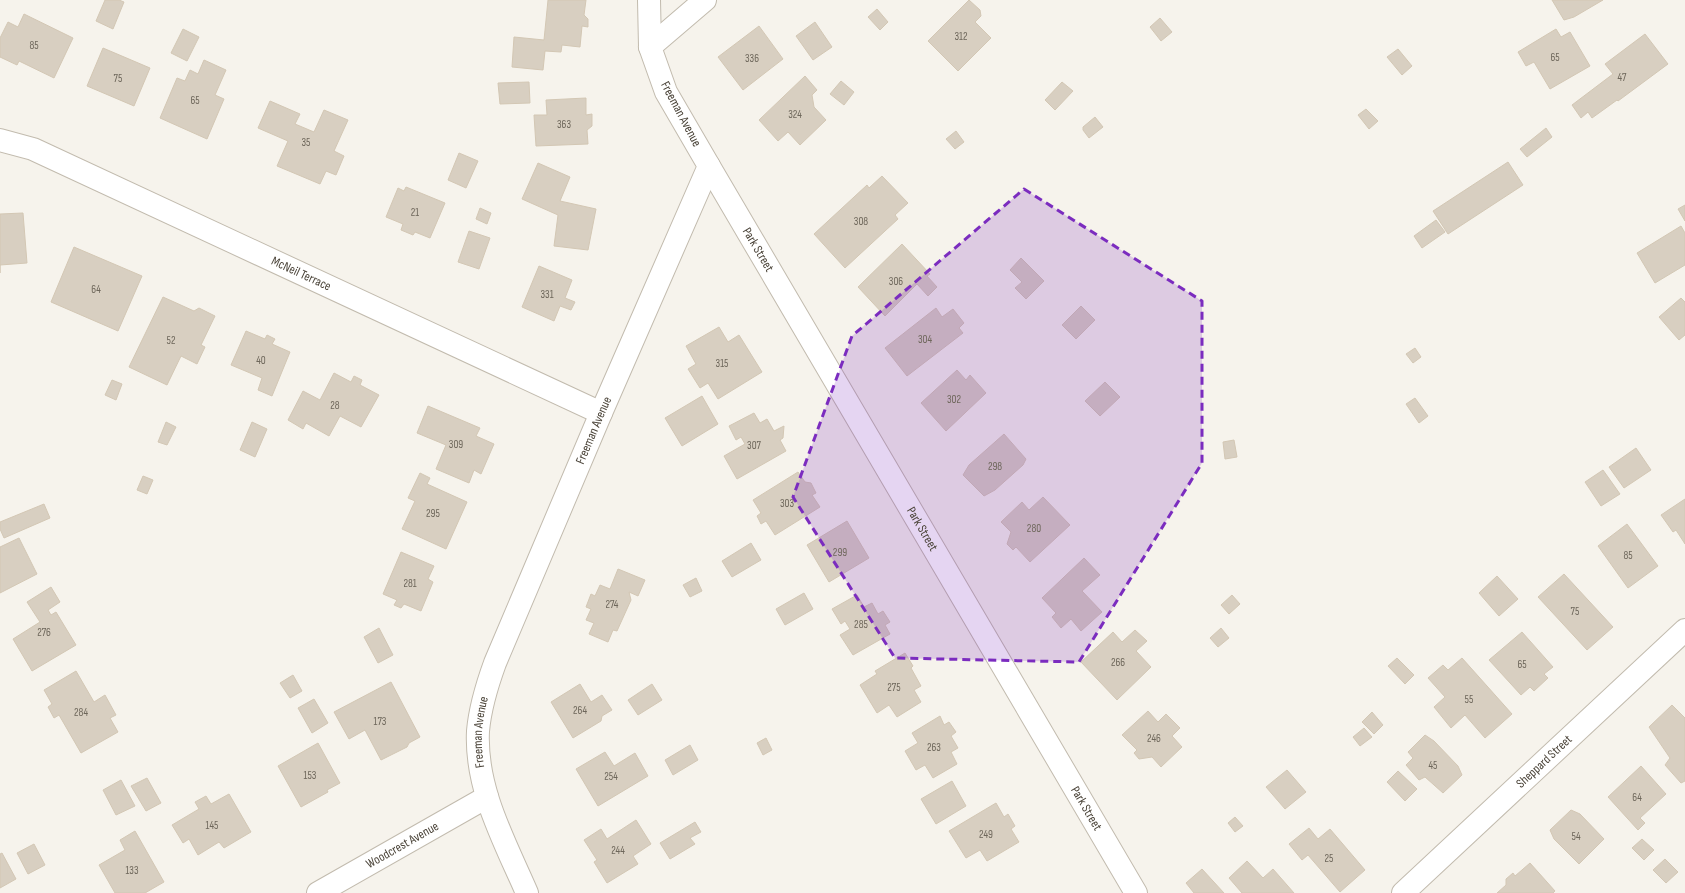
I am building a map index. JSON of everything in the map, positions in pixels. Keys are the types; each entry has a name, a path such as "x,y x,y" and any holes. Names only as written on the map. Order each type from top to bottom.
{"street":[{"name":"Freeman Avenue","path":"527,893 487,797 481,772 478,733 486,689 495,663 601,413 709,166 666,92 650,47 649,0"},
{"path":"650,47 705,0"},
{"name":"McNeil Terrace","path":"0,140 33,149 601,413"},
{"name":"Park Street","path":"709,166 1136,893"},
{"name":"Sheppard Street","path":"1403,893 1685,630"},
{"name":"Woodcrest Avenue","path":"318,893 487,797"}],"highlighted area":[{"path":"1024,189 1202,301 1202,463 1079,662 895,658 793,497 852,336"}],"building":[{"path":"105,0 119,0 124,2 113,29 96,21"},
{"path":"548,0 586,0 584,15 588,19 588,27 582,26 580,47 562,45 561,52 545,51 543,70 512,67 514,37 544,40"},
{"path":"969,0 980,10 981,16 975,22 991,38 958,71 928,41"},
{"path":"1552,0 1603,0 1574,17 1564,20"},
{"path":"877,9 888,22 880,30 868,17"},
{"path":"24,14 73,38 54,78 19,61 17,65 0,57 0,38 8,22 18,27"},
{"path":"1160,18 1172,32 1161,41 1150,27"},
{"path":"815,22 832,47 813,60 796,36"},
{"path":"759,26 783,59 743,90 718,57"},
{"path":"183,29 199,37 187,61 171,53"},
{"path":"1556,29 1561,37 1570,32 1590,66 1550,89 1534,62 1526,66 1518,52"},
{"path":"1645,34 1668,64 1618,101 1617,100 1592,118 1588,112 1581,118 1572,105 1613,74 1605,64"},
{"path":"103,48 150,68 134,106 87,86"},
{"path":"1398,49 1412,66 1402,75 1387,57"},
{"path":"204,60 226,70 215,95 224,99 207,139 160,118 177,78 185,81 190,70 198,74"},
{"path":"805,76 817,90 812,95 814,107 826,120 800,145 788,132 778,141 759,120"},
{"path":"841,81 854,92 844,105 830,94"},
{"path":"529,82 530,103 500,104 498,83"},
{"path":"1062,82 1073,91 1055,110 1045,100"},
{"path":"586,98 586,115 592,114 592,126 587,130 588,144 536,146 534,115 547,115 546,100"},
{"path":"270,101 300,114 295,124 314,132 324,110 348,120 334,151 344,156 336,175 326,171 320,184 277,166 288,141 258,128"},
{"path":"1366,109 1378,121 1369,129 1358,115"},
{"path":"1095,117 1103,127 1089,138 1083,130 1083,127"},
{"path":"1546,128 1552,137 1527,157 1520,149"},
{"path":"956,131 964,142 955,149 946,139"},
{"path":"459,153 478,161 466,188 448,180"},
{"path":"1508,162 1523,185 1448,234 1433,211"},
{"path":"538,163 570,177 560,201 596,209 588,250 554,246 558,215 522,199"},
{"path":"882,176 908,203 895,215 898,219 845,268 814,234 867,185 869,188"},
{"path":"406,187 445,203 430,238 415,232 413,235 401,230 403,224 386,217 398,188 404,191"},
{"path":"1685,205 1685,221 1678,209"},
{"path":"480,208 491,213 487,224 476,219"},
{"path":"23,213 27,263 0,265 0,214"},
{"path":"1436,220 1445,232 1422,248 1414,236"},
{"path":"1681,226 1685,233 1685,265 1655,283 1637,253"},
{"path":"469,231 490,238 479,269 458,262"},
{"path":"902,244 930,274 927,276 937,287 928,296 917,284 885,316 858,287"},
{"path":"74,247 142,276 118,331 51,302"},
{"path":"1021,258 1044,281 1026,299 1015,288 1022,282 1010,270"},
{"path":"539,266 572,280 565,298 575,302 571,310 560,306 554,321 522,307"},
{"path":"163,297 194,311 199,308 215,316 201,345 205,347 197,364 181,356 167,385 129,367"},
{"path":"1681,298 1685,302 1685,335 1679,340 1659,317"},
{"path":"1081,306 1095,320 1076,339 1062,325"},
{"path":"936,308 942,317 953,309 964,323 959,328 963,333 907,376 885,348"},
{"path":"719,327 728,342 739,335 762,372 718,399 708,383 700,388 688,369 696,364 686,346"},
{"path":"246,331 265,339 267,335 275,339 272,344 290,352 272,396 258,390 262,378 231,365"},
{"path":"1415,348 1421,357 1413,363 1406,354"},
{"path":"957,370 966,380 970,375 986,393 946,431 921,403"},
{"path":"334,373 351,382 354,376 362,380 360,385 379,395 361,427 340,416 329,436 306,423 303,429 288,420 303,391 320,400"},
{"path":"112,380 122,384 116,400 105,395"},
{"path":"1105,382 1120,397 1100,416 1085,401"},
{"path":"702,396 718,424 682,446 665,418"},
{"path":"1415,398 1428,416 1419,423 1406,404"},
{"path":"428,406 480,428 476,436 494,444 481,474 474,470 469,483 436,469 446,445 417,433"},
{"path":"754,413 760,423 767,419 774,431 784,426 783,438 780,440 786,451 737,479 724,456 745,444 741,437 736,440 729,426"},
{"path":"166,422 176,427 167,445 158,442"},
{"path":"252,422 267,429 255,457 240,450"},
{"path":"1004,434 1026,459 1023,465 995,490 984,496 963,475 969,465"},
{"path":"1234,440 1237,457 1225,459 1223,442"},
{"path":"1636,448 1651,470 1624,488 1609,467"},
{"path":"1603,470 1620,494 1601,506 1585,482"},
{"path":"798,472 805,482 811,483 816,493 812,495 820,507 775,535 766,521 761,524 757,516 761,513 753,500"},
{"path":"420,473 430,478 427,484 467,502 446,549 402,529 415,501 408,498"},
{"path":"143,476 153,480 147,494 137,490"},
{"path":"1043,497 1070,525 1030,562 1016,547 1013,550 1007,544 1011,532 1001,522 1022,502 1029,510"},
{"path":"1685,499 1685,544 1676,530 1673,532 1661,515"},
{"path":"44,504 50,518 4,538 0,529 0,522"},
{"path":"847,521 869,558 829,582 807,545"},
{"path":"1627,524 1658,566 1628,588 1598,546"},
{"path":"19,538 37,574 0,593 0,547"},
{"path":"751,543 761,560 732,577 722,561"},
{"path":"401,552 434,566 428,579 433,582 421,611 404,604 401,608 394,605 397,600 383,594"},
{"path":"1084,558 1100,575 1082,591 1102,612 1081,631 1071,619 1061,628 1052,617 1056,613 1042,598"},
{"path":"618,569 645,580 638,596 629,592 631,600 617,631 613,630 608,642 589,634 594,623 586,620 591,609 586,607 591,594 595,596 600,585 610,589"},
{"path":"1564,574 1613,627 1587,650 1538,597"},
{"path":"1497,576 1518,599 1499,616 1479,593"},
{"path":"696,578 702,591 690,597 683,585"},
{"path":"51,587 60,602 48,610 51,615 56,612 76,645 32,671 13,639 40,622 27,602"},
{"path":"804,593 813,609 785,625 776,609"},
{"path":"857,595 864,607 872,603 878,614 883,611 890,622 885,625 890,634 853,655 840,635 850,629 845,621 841,624 832,609"},
{"path":"1232,595 1240,604 1229,614 1221,605"},
{"path":"379,628 393,655 378,663 364,637"},
{"path":"1221,628 1229,638 1218,647 1210,638"},
{"path":"1135,630 1147,641 1136,651 1151,667 1117,700 1081,662 1113,632 1122,642"},
{"path":"1522,632 1553,667 1544,674 1548,678 1534,691 1530,687 1521,695 1489,660"},
{"path":"905,653 913,666 911,668 921,686 914,690 921,702 897,717 889,705 877,713 860,685 877,674 875,671"},
{"path":"1397,658 1414,675 1405,684 1388,666"},
{"path":"1462,658 1512,714 1485,738 1465,715 1451,728 1434,707 1445,697 1428,678 1443,665 1448,670"},
{"path":"76,671 94,702 105,695 116,715 110,718 118,732 81,753 59,715 54,718 48,707 52,704 44,690"},
{"path":"293,675 302,691 290,698 280,683"},
{"path":"391,682 420,737 409,743 407,747 381,760 365,730 349,739 334,712"},
{"path":"580,684 591,702 602,695 612,710 602,716 601,721 573,738 551,702"},
{"path":"652,684 662,700 638,715 628,700"},
{"path":"314,699 328,723 312,733 298,708"},
{"path":"1672,705 1685,718 1685,781 1681,783 1665,765 1670,758 1649,727"},
{"path":"1148,711 1158,722 1166,714 1180,728 1172,736 1182,747 1161,767 1152,757 1139,759 1134,753 1137,750 1122,735"},
{"path":"1372,712 1383,725 1374,734 1362,722"},
{"path":"940,716 944,725 949,722 956,732 951,736 958,748 951,752 957,764 933,778 925,765 916,770 905,751 918,743 912,733"},
{"path":"1364,728 1372,737 1360,746 1353,737"},
{"path":"1425,735 1434,741 1458,766 1462,775 1443,793 1425,777 1419,780 1406,765 1413,758 1408,752"},
{"path":"766,738 772,750 763,755 757,743"},
{"path":"318,743 340,783 327,790 328,792 301,807 278,766"},
{"path":"690,745 698,760 673,775 665,760"},
{"path":"605,752 614,766 635,753 648,776 598,806 576,769"},
{"path":"1641,766 1666,794 1640,818 1645,823 1638,830 1608,797"},
{"path":"1287,770 1306,792 1285,809 1266,787"},
{"path":"1398,771 1417,789 1405,801 1387,782"},
{"path":"147,778 161,803 146,811 131,786"},
{"path":"121,780 135,806 116,815 103,790"},
{"path":"952,781 966,806 936,824 921,799"},
{"path":"229,794 251,832 224,848 219,842 198,855 189,839 183,843 172,825 199,809 195,802 206,796 211,804"},
{"path":"996,803 1004,817 1008,814 1015,826 1011,829 1019,842 987,861 980,850 966,858 949,831"},
{"path":"1571,810 1580,814 1604,839 1579,864 1554,839 1550,830"},
{"path":"1235,817 1243,826 1235,832 1228,823"},
{"path":"636,820 651,844 633,856 638,864 607,883 594,862 597,860 584,840 601,829 607,839"},
{"path":"695,822 701,832 690,838 695,844 670,859 660,843"},
{"path":"1309,828 1318,839 1330,829 1365,870 1340,892 1308,855 1302,860 1289,844"},
{"path":"135,831 164,882 145,893 115,893 99,865 125,850 120,840"},
{"path":"1642,839 1654,850 1644,860 1632,848"},
{"path":"34,844 45,865 28,874 17,853"},
{"path":"2,853 16,879 0,888 0,854"},
{"path":"1665,859 1678,872 1666,883 1653,870"},
{"path":"1247,861 1263,878 1273,869 1294,893 1242,893 1229,878"},
{"path":"1530,863 1555,891 1553,893 1497,893 1506,885 1506,879 1513,873 1515,876"},
{"path":"1202,869 1224,893 1194,893 1186,883"}]}
